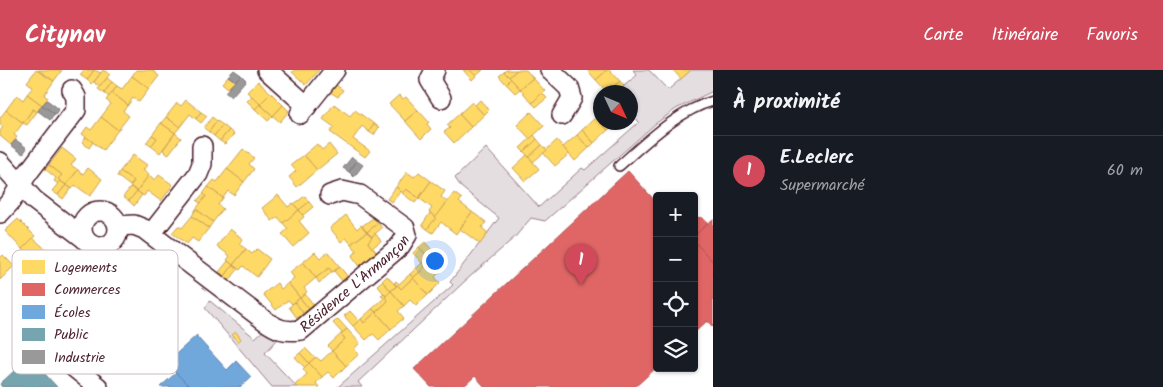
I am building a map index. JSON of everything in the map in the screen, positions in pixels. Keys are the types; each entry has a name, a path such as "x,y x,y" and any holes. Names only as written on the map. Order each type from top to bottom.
{"street":[{"path":"267,70 304,110 336,70"},
{"path":"435,70 430,80 441,98"},
{"path":"550,70 569,88 572,98 562,114"},
{"path":"0,213 11,201 27,174 76,110 76,97 72,90"},
{"path":"151,234 198,174 202,164 202,146"},
{"path":"0,162 34,200 92,243 106,246 114,242 118,235 118,226 115,219 102,211 94,212 85,220 82,230 92,243 96,250"},
{"name":"Résidence L'Armançon","path":"178,254 275,327 287,332 301,330 400,246 407,234 405,228 360,195 342,191 330,196"},
{"path":"52,213 70,218 88,216"},
{"name":"Résidence L'Armançon","path":"118,226 134,225 151,234 172,250"},
{"path":"82,374 98,387"}],"lane":[{"path":"619,166 670,124 713,101"}],"shaded area":[{"path":"633,70 649,70 668,90 691,70 713,70 713,91 676,109 655,124 545,221 531,218 515,237 464,282 358,382 362,387 338,387 453,285 450,282 499,218 461,187 455,178 486,148 539,207 582,168 585,170 630,130 638,130 638,85 625,85 637,75"},
{"path":"210,301 255,338 264,330 278,339 265,353 297,387 272,387 205,308"}],"building: Logements":[{"path":"36,70 54,81 44,95 48,98 42,105 27,94 33,87 27,82"},
{"path":"38,70 62,70 54,81"},
{"path":"84,70 94,70 87,80 80,75"},
{"path":"94,70 101,73 92,84 87,80"},
{"path":"103,70 110,74 100,87 94,82"},
{"path":"136,70 154,70 159,76 149,89 132,76"},
{"path":"294,70 319,70 306,85 292,72"},
{"path":"463,70 470,70 476,76 472,80"},
{"path":"470,70 483,70 476,76"},
{"path":"506,70 517,70 509,77 504,72"},
{"path":"517,70 526,70 533,78 520,89 509,77"},
{"path":"587,70 607,70 596,80"},
{"path":"607,70 610,70 620,81 615,85 601,85 596,80"},
{"path":"673,70 691,70 681,79"},
{"path":"504,72 511,79 506,84 499,76"},
{"path":"132,76 149,89 139,102 133,98 128,105 112,93 117,86 122,89"},
{"path":"228,76 235,81 228,88 222,83"},
{"path":"107,78 112,82 104,93 98,89"},
{"path":"533,78 545,91 532,103 520,89"},
{"path":"511,79 520,89 515,93 506,84"},
{"path":"258,81 271,93 260,104 247,92"},
{"path":"112,82 117,86 109,97 104,93"},
{"path":"336,85 343,90 338,97 330,92"},
{"path":"112,93 128,105 123,111 129,116 118,130 101,117 111,104 106,100"},
{"path":"271,93 283,105 273,116 260,104"},
{"path":"542,93 547,98 536,107 532,103"},
{"path":"27,94 42,105 37,112 33,109 23,123 6,110 17,95 23,100"},
{"path":"399,95 403,99 406,97 418,110 405,121 389,104"},
{"path":"252,96 260,104 255,109 247,101"},
{"path":"186,100 201,112 196,119 190,114 180,127 166,117 177,103 181,106"},
{"path":"480,100 489,110 484,115 475,105"},
{"path":"472,102 484,115 471,127 459,114"},
{"path":"260,104 273,116 268,121 255,109"},
{"path":"334,104 350,116 355,110 374,124 369,132 362,126 353,139 370,151 365,157 330,132 334,127 323,119"},
{"path":"283,105 289,111 280,122 273,116"},
{"path":"33,109 37,112 27,125 23,123"},
{"path":"6,110 23,123 14,135 17,137 11,145 0,136 0,131 3,127 0,125 0,118"},
{"path":"418,110 429,122 427,124 431,129 421,139 405,121"},
{"path":"201,112 207,116 201,123 196,119"},
{"path":"531,112 544,126 530,139 517,125"},
{"path":"459,114 471,127 454,143 444,132 450,128 447,125"},
{"path":"101,117 118,130 103,150 82,134 87,127 91,130"},
{"path":"166,117 180,127 175,133 161,123"},
{"path":"212,117 217,121 209,132 204,128"},
{"path":"593,120 593,130 608,130 594,143 582,130"},
{"path":"217,121 223,125 214,136 209,132"},
{"path":"161,123 175,133 160,153 151,146 157,138 152,135"},
{"path":"374,124 379,127 374,135 369,132"},
{"path":"223,125 229,130 220,141 214,136"},
{"path":"229,130 234,134 225,144 220,141"},
{"path":"582,130 594,143 589,148 577,135"},
{"path":"175,133 181,138 168,155 163,150"},
{"path":"152,135 157,138 151,146 146,143"},
{"path":"534,135 537,139 524,152 520,148"},
{"path":"577,135 589,148 575,161 563,147"},
{"path":"86,137 93,142 89,148 82,142"},
{"path":"537,139 542,145 529,157 524,152"},
{"path":"557,140 569,154 555,166 543,153"},
{"path":"317,144 322,150 329,144 337,154 317,170 304,155"},
{"path":"542,145 547,150 533,162 529,157"},
{"path":"62,148 76,159 71,165 78,170 66,185 58,179 62,175 49,165"},
{"path":"243,149 254,158 249,164 254,169 244,182 227,169"},
{"path":"133,155 147,165 143,170 149,175 137,191 130,186 134,181 120,171"},
{"path":"304,155 317,170 297,187 289,177 296,171 291,165"},
{"path":"527,155 539,169 525,181 513,168"},
{"path":"49,165 62,175 58,179 60,181 58,184 54,181 56,178 45,169"},
{"path":"88,168 102,179 90,196 75,185 72,189 66,185 78,170 83,174"},
{"path":"227,169 244,182 234,195 228,191 223,198 208,187 214,180 217,182"},
{"path":"120,171 134,181 130,186 117,176"},
{"path":"407,172 414,177 419,172 431,181 419,198 406,189 403,193 396,187"},
{"path":"149,175 155,180 159,175 173,185 161,201 147,191 144,196 137,191"},
{"path":"60,181 66,185 58,195 52,191"},
{"path":"431,181 445,191 441,197 447,202 436,218 429,212 432,208 419,198"},
{"path":"66,185 71,188 63,199 58,195"},
{"path":"131,187 137,191 129,201 123,197"},
{"path":"208,187 223,198 218,205 223,209 213,222 196,209 206,196 203,194"},
{"path":"396,187 401,191 392,202 387,199"},
{"path":"406,189 419,198 415,203 402,193"},
{"path":"137,191 142,195 134,206 129,201"},
{"path":"454,193 462,199 459,202 472,212 456,234 441,222 433,233 427,229"},
{"path":"203,194 206,196 201,203 197,201"},
{"path":"278,195 288,207 293,203 299,210 283,223 278,217 272,221 262,208"},
{"path":"305,196 309,202 299,210 294,204"},
{"path":"309,202 313,207 303,215 299,210"},
{"path":"196,209 213,222 209,228 192,216"},
{"path":"299,210 304,217 299,221 309,233 293,247 282,234 288,229 283,223"},
{"path":"472,212 486,222 482,228 488,233 480,244 460,229"},
{"path":"430,213 436,218 427,229 422,225"},
{"path":"346,215 357,229 361,225 367,232 351,244 346,238 341,242 330,228"},
{"path":"192,216 209,228 198,242 192,238 187,244 172,233 178,226 182,228"},
{"path":"373,218 378,223 367,232 362,226"},
{"path":"18,219 35,236 22,249 5,231"},
{"path":"378,223 382,228 371,237 367,232"},
{"path":"230,229 243,239 239,244 246,249 233,265 227,260 230,256 217,246"},
{"path":"367,232 373,238 368,242 379,255 362,269 352,256 357,251 351,244"},
{"path":"375,233 381,241 372,248 368,242"},
{"path":"33,238 47,250 23,250"},
{"path":"425,242 432,250 426,255 419,247"},
{"path":"419,247 428,257 422,263 413,253"},
{"path":"246,249 252,254 257,249 270,259 257,277 243,266 240,270 233,265"},
{"path":"432,250 447,266 441,271 426,255"},
{"path":"315,252 320,258 328,252 340,267 332,272 329,268 316,278 303,262"},
{"path":"3,255 12,264 12,268 0,280 0,258"},
{"path":"428,257 441,271 435,277 440,283 428,295 413,278 425,267 422,263"},
{"path":"228,261 233,265 225,276 219,272"},
{"path":"303,262 316,278 304,288 307,292 300,298 288,283 294,278 290,272"},
{"path":"422,263 425,267 413,278 410,274"},
{"path":"233,265 238,269 230,280 225,276"},
{"path":"340,267 348,277 343,282 334,271"},
{"path":"329,268 332,272 319,283 316,278"},
{"path":"410,274 413,278 401,289 394,283 396,281 399,284"},
{"path":"387,276 396,286 391,291 382,281"},
{"path":"413,278 428,295 416,306 410,300 404,306 391,291 398,285 401,289"},
{"path":"382,281 391,291 386,296 377,285"},
{"path":"277,283 281,289 288,283 300,298 292,304 288,300 276,310 263,294"},
{"path":"391,291 404,306 398,311 404,318 391,329 376,312 388,301 385,297"},
{"path":"384,293 388,301 376,312 372,309 384,298 381,295"},
{"path":"305,294 314,305 309,309 300,298"},
{"path":"300,298 309,309 303,313 295,302"},
{"path":"295,302 303,313 297,318 289,307"},
{"path":"372,309 376,312 364,323 361,319"},
{"path":"350,311 359,321 353,326 344,316"},
{"path":"376,312 391,329 379,340 373,334 366,340 353,326 361,319 364,323"},
{"path":"338,319 347,329 342,333 333,323"},
{"path":"347,329 360,343 354,349 359,354 346,366 332,351 345,339 341,334"},
{"path":"236,332 241,339 238,342 232,335"},
{"path":"341,334 345,339 332,351 328,346"},
{"path":"305,348 315,358 309,363 300,353"},
{"path":"332,351 346,366 334,378 328,372 322,377 309,363 316,357 321,361"},
{"path":"300,353 309,363 305,368 295,357"},
{"path":"309,363 322,377 316,383 319,387 297,387 295,385 307,374 303,369"}],"building: Commerces":[{"path":"628,171 653,199 653,371 635,387 485,387 475,376 463,387 431,387 414,369"},
{"path":"698,217 703,218 708,223 698,232"},
{"path":"713,219 713,262 698,245 698,232"},
{"path":"698,245 713,262 713,327 707,321 698,329"}],"building: Écoles":[{"path":"197,335 227,370 236,361 251,377 240,387 190,387 177,374 178,352"},
{"path":"177,374 190,387 160,387"}],"building: Public":[{"path":"12,373 45,374 57,387 2,387 0,384"}],"building: Industrie":[{"path":"234,70 241,75 235,81 228,76"},
{"path":"241,75 246,80 231,97 225,92"},
{"path":"47,100 59,109 55,114 42,105"},
{"path":"42,105 55,114 50,120 38,111"},
{"path":"16,140 27,148 23,154 11,145"},
{"path":"352,157 357,161 349,172 343,168"},
{"path":"357,161 363,165 354,177 349,172"}],"place":[{"name":"E.Leclerc","path":"581,285"}]}
